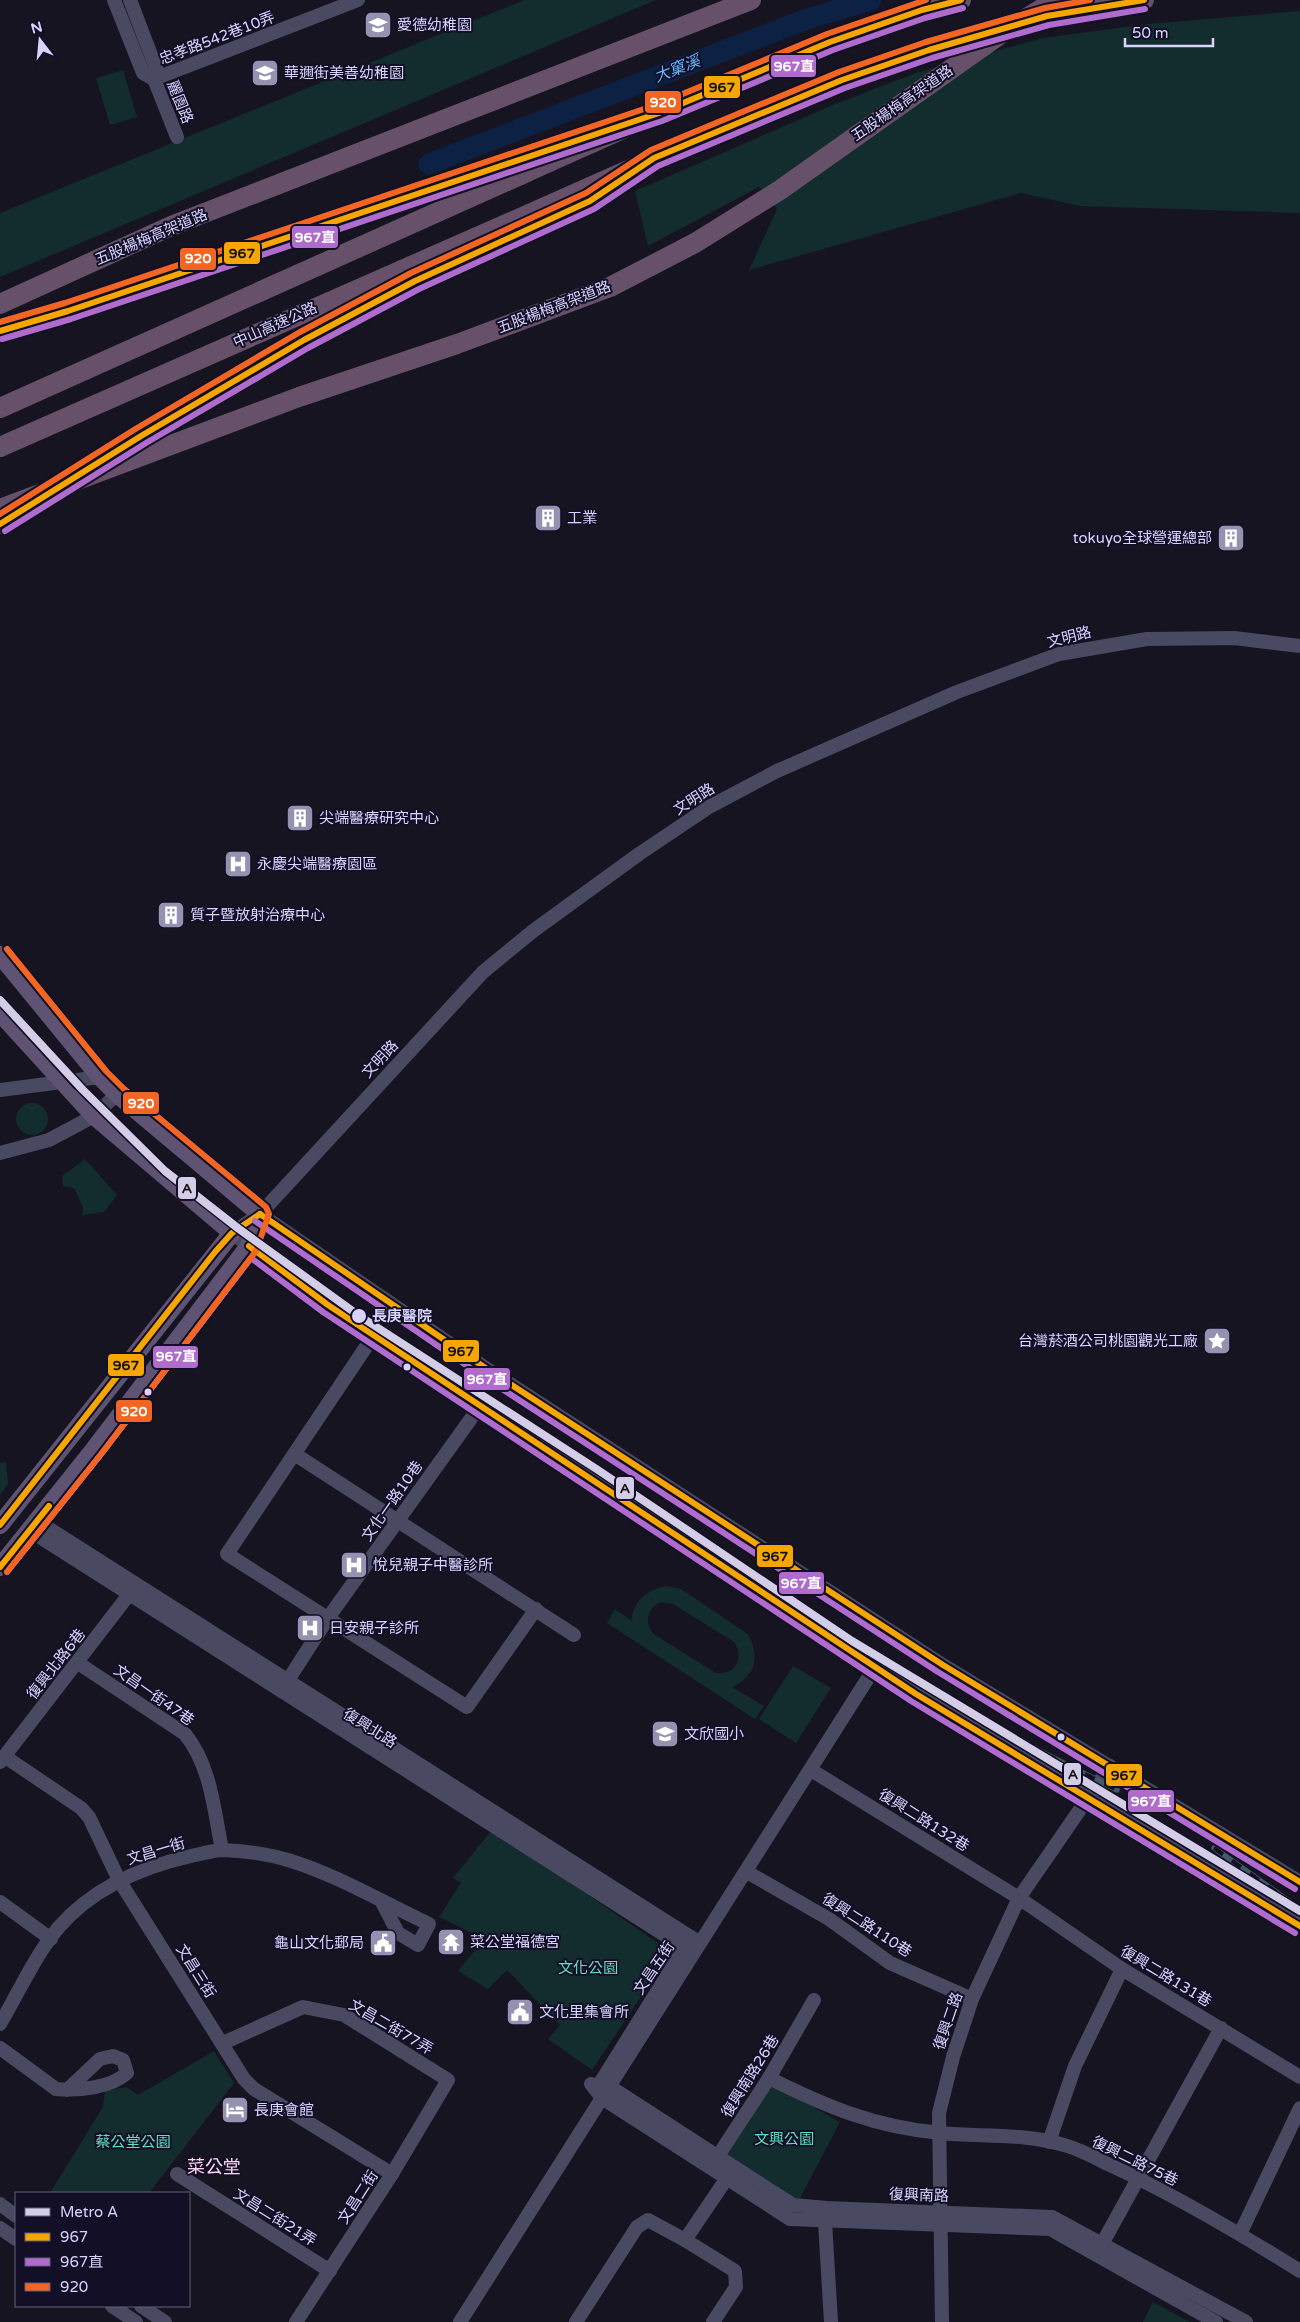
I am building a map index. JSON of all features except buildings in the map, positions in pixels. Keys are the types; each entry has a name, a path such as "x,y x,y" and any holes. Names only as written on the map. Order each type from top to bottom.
{"highway":[{"name":"五股楊梅高架道路","path":"0,304 171,226 751,0"},
{"path":"0,408 658,113 830,42 922,10 961,0"},
{"name":"五股楊梅高架道路","path":"0,509 299,397 457,344 610,287 696,243 780,190 1002,32 1056,0"},
{"name":"中山高速公路","path":"0,447 654,158 842,80 929,50 1048,16 1144,0"},
{"path":"0,331 68,311 658,113"},
{"path":"0,524 141,436 304,340 414,281 590,201 654,158"}],"main road":[{"path":"0,955 100,1077 117,1094 260,1214 249,1246 33,1526 2,1561"},
{"path":"0,1013 94,1116 232,1232 0,1525"}],"street":[{"name":"麗園路","path":"114,0 143,73 154,79"},
{"name":"麗園路","path":"130,0 156,68 154,79 177,137"},
{"name":"忠孝路542巷10弄","path":"154,79 351,2"},
{"name":"文明路","path":"232,1232 260,1214 483,972 533,930 639,854 709,807 778,771 957,692 1058,654 1147,639 1234,638 1300,646"},
{"path":"0,1090 100,1077"},
{"path":"0,1153 49,1140 94,1116 117,1094"},
{"path":"260,1214 487,1369 943,1665 1300,1882"},
{"path":"232,1232 328,1305 875,1667 1300,1926"},
{"path":"374,1335 352,1365 296,1455 228,1554 467,1707 536,1609"},
{"name":"文化一路10巷","path":"284,1685 328,1618 480,1406"},
{"path":"296,1455 574,1635"},
{"name":"復興北路","path":"33,1526 548,1853 693,1948"},
{"name":"復興北路6巷","path":"2,1759 78,1663 133,1589"},
{"name":"文昌一街47巷","path":"78,1663 185,1734 194,1745 205,1766 222,1850"},
{"name":"文昌五街","path":"450,2322 600,2088 693,1948 747,1872 875,1667"},
{"name":"文昌三街","path":"2,1759 81,1808 89,1817 119,1880 244,2079 254,2089 392,2174"},
{"name":"復興二路","path":"942,2322 938,2133 943,2090 972,1999 1019,1898 1110,1766"},
{"name":"復興二路132巷","path":"811,1770 1019,1898"},
{"name":"文昌一街","path":"0,2024 51,1939 60,1927 83,1905 119,1880 175,1860 222,1850 248,1852 286,1859 321,1871 382,1902"},
{"name":"復興二路110巷","path":"747,1872 829,1919 890,1963 972,1999"},
{"name":"復興二路131巷","path":"1019,1898 1122,1969 1300,2077"},
{"path":"0,1902 51,1939"},
{"path":"1049,2142 1075,2066 1122,1969"},
{"name":"復興南路26巷","path":"715,2161 769,2078 814,2000"},
{"name":"文昌二街77弄","path":"223,2043 303,2007 344,2015 448,2080 444,2088"},
{"path":"1102,2244 1222,2028"},
{"path":"0,2048 56,2089 67,2090"},
{"name":"復興二路75巷","path":"769,2078 822,2105 862,2119 938,2133 1065,2145 1138,2178 1240,2234 1300,2271"},
{"name":"文昌二街","path":"296,2322 392,2174 444,2088"},
{"name":"文昌五街","path":"460,2322 600,2088"},
{"name":"復興南路","path":"600,2088 715,2161 793,2205 940,2219"},
{"path":"1240,2234 1300,2108"},
{"name":"復興南路","path":"715,2161 728,2178 790,2219 825,2222 1052,2217 1246,2322"},
{"name":"文昌二街21弄","path":"177,2174 330,2271"},
{"path":"685,2240 728,2178"},
{"path":"0,2204 15,2215"},
{"path":"576,2322 636,2227 648,2220 735,2271 736,2287 713,2322"},
{"name":"復興南路","path":"983,2220 1050,2229 1216,2322"},
{"path":"825,2222 831,2322"},
{"path":"0,2228 15,2238"},
{"path":"114,2307 136,2322"},
{"path":"142,2307 165,2322"}],"green space":[{"path":"524,0 656,0 0,277 0,213"},
{"path":"1300,11 1300,213 1080,206 1021,193 749,270 777,209 759,187 648,246 635,191 835,104 919,72 1043,38 1148,24"},
{"path":"123,70 137,117 110,125 96,78"},
{"path":"32,1103 38,1104 43,1108 47,1113 47,1125 43,1130 38,1134 32,1135 26,1134 21,1130 17,1125 16,1119 17,1113 21,1108 26,1104"},
{"path":"85,1159 117,1195 104,1212 82,1215 83,1207 74,1188 63,1186 62,1176"},
{"path":"6,1462 8,1484 0,1495 0,1463"},
{"path":"666,1586 681,1589 748,1634 754,1650 754,1665 746,1678 732,1687 764,1706 755,1719 607,1623 615,1609 632,1621 638,1602 653,1590","holes":["661,1602 673,1604 734,1642 739,1654 733,1668 723,1673 716,1673 651,1631 648,1617 652,1608"]},
{"path":"793,1666 831,1688 796,1743 759,1719"},
{"name":"文化公園","path":"491,1831 552,1870 671,1952 592,2070 548,2039 560,2025 507,1970 488,1989 458,1971 484,1939 439,1917 461,1883 453,1878"},
{"name":"蔡公堂公園","path":"214,2051 234,2083 150,2192 51,2192 103,2107 105,2091 126,2087 138,2095"},
{"name":"文興公園","path":"771,2083 840,2122 798,2202 725,2153"},
{"path":"1153,2302 1190,2322 1143,2322"}],"waterway":[{"name":"大窠溪","path":"429,164 807,19 871,0"}],"railway":[{"path":"1026,1744 1117,1790"},
{"path":"1214,1848 1300,1909"}],"metro line":[{"name":"A","path":"0,1000 83,1090 165,1171 239,1229 358,1315 598,1470 852,1641 1300,1911"}],"transit line":[{"name":"920","path":"0,322 65,303 656,105 827,34 926,0"},
{"name":"967","path":"0,331 68,311 659,113 830,42 922,10 961,0"},
{"name":"920","path":"0,514 137,428 300,332 411,273 586,193 651,150 839,72 926,42 1045,8 1090,0"},
{"name":"967","path":"0,524 141,436 304,340 415,281 590,201 654,158 842,80 929,50 1047,16 1144,0"},
{"name":"967直","path":"2,339 71,319 662,121 833,50 925,18 963,8"},
{"name":"967直","path":"5,531 146,443 308,348 419,289 594,209 658,166 845,88 932,58 1049,25 1145,9"},
{"name":"920","path":"7,949 106,1071 123,1088 266,1207 269,1214 256,1251 102,1453 7,1572"},
{"name":"920","path":"6,1007 77,1085"},
{"name":"967","path":"260,1214 487,1369 943,1665 1300,1882"},
{"name":"967","path":"0,1525 215,1252 232,1233 260,1214"},
{"name":"967直","path":"255,1221 482,1376 938,1672 1295,1889"},
{"name":"967","path":"249,1246 328,1305 916,1694 1300,1926"},
{"name":"967直","path":"7,1572 102,1453 251,1258 323,1312 911,1701 1295,1933"},
{"name":"967","path":"0,1567 49,1506"}],"place":[{"name":"愛德幼稚園","path":"378,25"},
{"name":"華邇街美善幼稚園","path":"265,73"},
{"name":"工業","path":"548,518"},
{"name":"tokuyo全球營運總部","path":"1231,538"},
{"name":"尖端醫療研究中心","path":"300,818"},
{"name":"永慶尖端醫療園區","path":"238,864"},
{"name":"質子暨放射治療中心","path":"171,915"},
{"name":"長庚醫院","path":"359,1316"},
{"name":"台灣菸酒公司桃園觀光工廠","path":"1217,1341"},
{"name":"悅兒親子中醫診所","path":"354,1565"},
{"name":"日安親子診所","path":"310,1628"},
{"name":"文欣國小","path":"665,1734"},
{"name":"菜公堂福德宮","path":"451,1942"},
{"name":"龜山文化郵局","path":"383,1943"},
{"name":"文化里集會所","path":"520,2012"},
{"name":"長庚會館","path":"235,2110"}],"district":[{"name":"菜公堂","path":"214,2167"}]}
